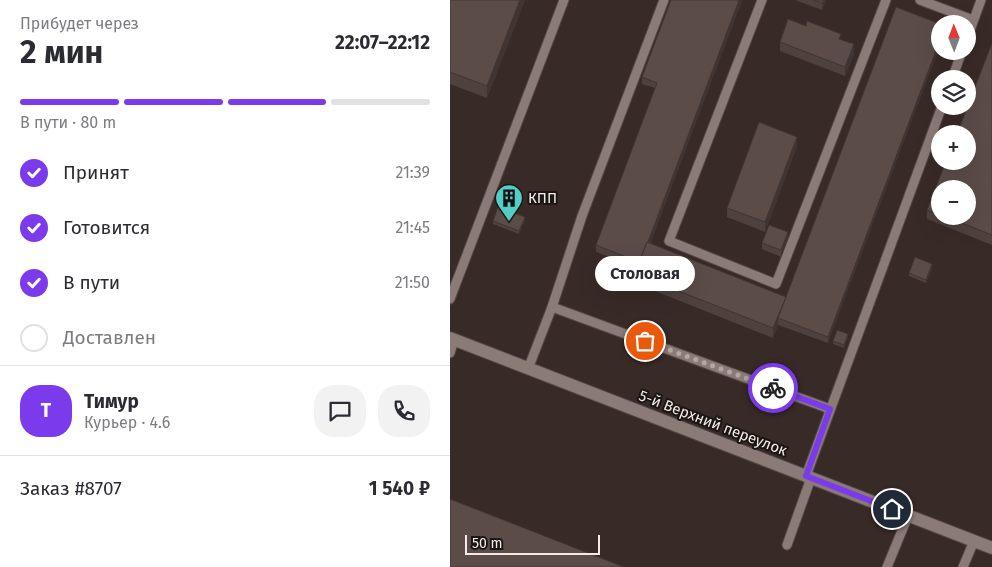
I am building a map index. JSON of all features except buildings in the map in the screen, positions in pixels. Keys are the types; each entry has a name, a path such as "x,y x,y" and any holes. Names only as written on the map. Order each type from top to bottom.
{"street":[{"name":"5-й Верхний переулок","path":"452,339 992,548"}],"lane":[{"path":"450,299 564,0"},
{"path":"528,369 552,307 582,216 664,0"},
{"path":"762,0 669,241 776,284 886,0"},
{"path":"920,0 960,15"},
{"path":"975,15 981,0"},
{"path":"787,545 830,409 939,115"},
{"path":"552,307 830,409"},
{"path":"450,353 452,339"},
{"path":"887,567 908,516"},
{"path":"963,567 974,541"}],"way so far":[{"path":"645,341 773,388"}],"place":[{"name":"КПП","path":"509,222"},
{"name":"Столовая","path":"645,341"}],"route":[{"path":"773,388 830,409 806,476 892,509"}]}
